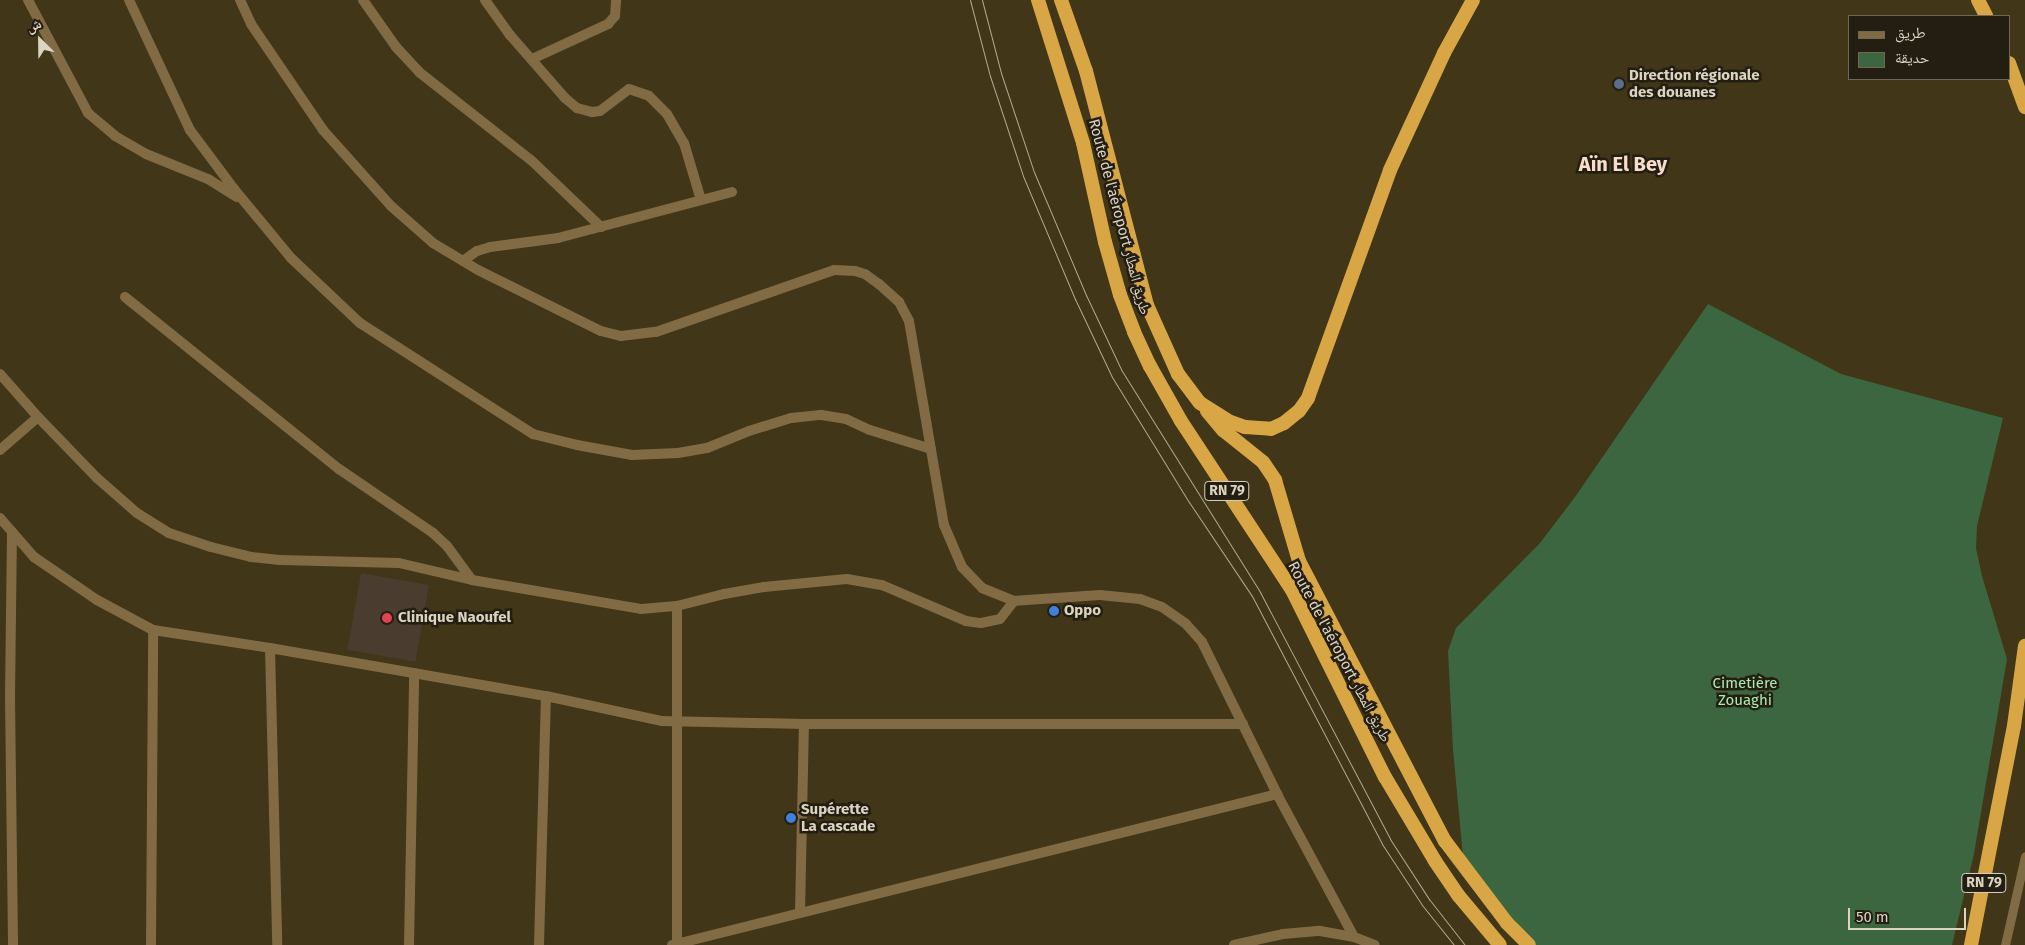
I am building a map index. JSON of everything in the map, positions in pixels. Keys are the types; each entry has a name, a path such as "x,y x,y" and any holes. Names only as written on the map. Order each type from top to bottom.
{"highway":[{"name":"Route de l'aéroport طريق المطار","path":"1038,0 1083,144 1120,295 1134,332 1150,366 1181,422 1292,590 1386,777 1435,861 1458,896 1500,945"},
{"name":"Route de l'aéroport طريق المطار","path":"1062,0 1086,71 1147,305 1178,374 1200,403 1231,422 1245,427 1271,429 1284,423 1299,411 1308,398 1390,170 1444,53 1473,0"},
{"path":"1978,0 1986,15"},
{"path":"2010,66 2025,107"},
{"path":"1200,403 1223,430 1263,462 1275,480 1299,561 1445,842 1507,923 1529,945"},
{"name":"RN 79","path":"1971,945 2014,726 2025,646"}],"street":[{"path":"28,0 88,113 115,136 146,154 208,179 244,201"},
{"path":"129,0 190,130 244,201 291,258 360,323 533,434 576,446 632,455 678,453 707,448 748,431 791,418 821,415 846,419 870,430 931,449"},
{"path":"240,0 250,24 323,130 391,206 433,243 463,261 600,332 621,336 656,332 834,270 855,271 865,274 899,302 909,321 944,525 962,566 982,588 1014,601 1100,595 1140,599 1162,608 1186,624 1202,642 1278,794 1354,937"},
{"path":"363,0 396,47 419,72 532,160 601,227"},
{"path":"485,0 510,35 564,98 577,108 592,112 600,110 614,102 629,89 649,96 667,114 684,143 701,200"},
{"path":"532,59 608,24 616,16 616,0"},
{"path":"463,261 477,251 490,247 558,238 732,192"},
{"path":"125,297 339,469 433,533 447,546 472,580"},
{"path":"0,374 38,417 117,496 137,513 169,533 211,548 251,557 280,560 399,563 472,580 641,609 677,606 724,594 814,581 847,579 882,585 966,621 981,623 1000,619 1014,601"},
{"path":"0,450 38,417"},
{"path":"0,518 34,557 97,600 153,630 270,648 546,696 678,723 1243,724"},
{"path":"12,532 10,697 13,945"},
{"path":"677,606 678,723 675,945 800,912 1278,794"},
{"path":"151,945 153,630"},
{"path":"270,648 277,945"},
{"path":"409,945 414,673"},
{"path":"539,945 546,696"},
{"path":"800,912 804,724"},
{"path":"1234,945 1283,934 1320,931 1354,937 1375,945"}],"lane":[{"path":"2005,945 2025,856"}],"shaded area":[{"name":"Clinique Naoufel","path":"361,573 429,585 415,662 347,650"}],"green space":[{"name":"Cimetière Zouaghi","path":"1708,304 1841,374 2003,418 1977,526 1976,548 1982,576 2007,659 1974,854 1952,945 1527,945 1464,867 1453,750 1448,651 1456,628 1540,543 1575,497"}],"tram line":[{"path":"970,0 990,76 1023,176 1075,299 1112,377 1189,502 1252,596 1382,844 1422,905 1454,945"},
{"path":"982,0 1001,73 1034,172 1086,295 1122,371 1260,592 1390,839 1429,899 1465,945"}],"place":[{"name":"Direction régionale des douanes","path":"1619,84"},
{"name":"Oppo","path":"1054,611"},
{"name":"Clinique Naoufel","path":"387,618"},
{"name":"Supérette La cascade","path":"791,818"}],"district":[{"name":"Aïn El Bey","path":"1623,164"}]}
